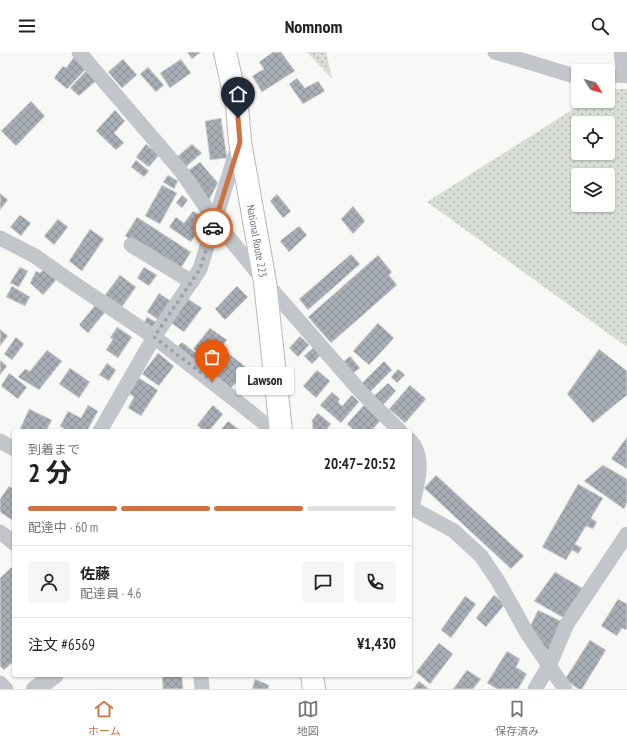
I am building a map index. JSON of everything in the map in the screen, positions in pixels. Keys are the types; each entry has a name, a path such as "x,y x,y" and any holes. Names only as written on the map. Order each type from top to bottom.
{"highway":[{"name":"National Route 223","path":"225,52 237,106 240,142 265,282 281,429"},
{"path":"312,677 314,689"}],"street":[{"path":"79,52 181,171 216,222 265,282 361,392 398,429"},
{"path":"495,52 571,75"},
{"path":"615,76 626,76 621,52"},
{"path":"101,429 154,337 200,269 240,142"},
{"path":"0,238 36,256 154,337 272,429"},
{"path":"131,245 192,282"},
{"path":"0,441 12,448"},
{"path":"412,443 419,460 419,476 412,503"},
{"path":"412,508 454,531 481,556 498,581 527,633 565,689"},
{"path":"0,532 12,541"},
{"path":"535,689 549,666 567,624 623,551 627,534"},
{"path":"35,689 52,677"},
{"path":"201,677 202,689"},
{"path":"0,682 6,689"}],"shaded area":[{"path":"307,52 326,52 332,79"},
{"path":"615,89 627,89 627,347 427,202 575,108 615,108"}],"building":[{"path":"187,52 201,52 192,59"},
{"path":"273,52 281,52 295,71 262,92 252,76 264,69 259,62"},
{"path":"74,57 86,69 67,89 54,78 63,66 66,68"},
{"path":"123,59 137,75 122,88 108,72"},
{"path":"181,59 191,73 170,88 160,73"},
{"path":"148,67 164,85 156,92 140,74"},
{"path":"86,71 97,80 79,96 70,88"},
{"path":"297,78 305,88 318,81 325,91 303,104 289,84"},
{"path":"31,101 45,116 16,146 1,131"},
{"path":"115,110 125,121 114,133 124,143 116,150 96,131"},
{"path":"221,118 227,158 210,160 205,121"},
{"path":"146,144 159,155 149,167 136,157"},
{"path":"192,144 202,153 181,171 172,161"},
{"path":"136,160 149,171 144,177 131,167"},
{"path":"200,162 218,183 209,200 183,174"},
{"path":"168,175 178,181 174,189 163,182"},
{"path":"162,185 177,193 160,224 145,216"},
{"path":"0,193 8,200 0,210"},
{"path":"277,194 291,211 283,218 270,201"},
{"path":"182,195 188,200 182,208 176,203"},
{"path":"353,206 365,221 353,234 341,219"},
{"path":"193,211 206,219 191,242 169,227 176,217 184,223"},
{"path":"20,215 31,223 21,236 10,227"},
{"path":"137,217 191,252 179,271 125,236"},
{"path":"58,219 68,227 54,245 44,236"},
{"path":"299,226 307,235 289,252 280,241"},
{"path":"90,229 104,239 82,271 69,261"},
{"path":"351,254 360,264 308,310 299,299"},
{"path":"378,255 392,272 389,275 397,285 331,343 308,317"},
{"path":"20,267 28,271 19,287 10,283"},
{"path":"144,267 157,275 149,286 137,278"},
{"path":"44,269 57,279 43,295 30,283 36,271 40,273"},
{"path":"120,275 136,287 122,307 105,295"},
{"path":"12,286 30,297 25,306 6,297"},
{"path":"237,286 248,297 225,320 215,309"},
{"path":"159,293 172,302 160,321 147,312"},
{"path":"188,299 202,308 184,332 171,323"},
{"path":"97,303 106,311 88,333 79,325"},
{"path":"147,317 160,324 155,332 143,325"},
{"path":"378,323 394,338 369,365 353,351"},
{"path":"117,327 132,337 118,358 106,350 113,339 110,338"},
{"path":"210,328 227,340 210,362 193,349"},
{"path":"0,329 8,336 0,346"},
{"path":"300,336 309,345 298,357 289,348"},
{"path":"16,337 24,344 12,360 4,354"},
{"path":"182,342 198,355 191,363 174,350"},
{"path":"314,347 321,355 312,364 304,356"},
{"path":"599,349 627,371 627,395 593,423 567,394"},
{"path":"47,350 62,361 39,390 18,377 25,369 30,371"},
{"path":"227,352 247,368 230,390 210,373"},
{"path":"158,353 174,366 159,386 142,374"},
{"path":"350,356 360,368 350,376 341,364"},
{"path":"0,360 7,366 0,375"},
{"path":"384,361 392,370 369,393 360,385"},
{"path":"107,363 116,370 109,381 99,375"},
{"path":"70,368 90,382 79,398 59,384"},
{"path":"398,369 405,375 397,383 391,377"},
{"path":"317,370 330,381 316,398 303,386"},
{"path":"9,373 27,387 18,399 1,386"},
{"path":"136,376 158,390 141,416 128,408 134,397 127,392"},
{"path":"388,383 396,391 383,405 374,396"},
{"path":"410,385 426,399 405,423 389,409"},
{"path":"332,392 340,399 338,402 342,406 352,395 359,402 341,423 320,405"},
{"path":"88,405 98,411 88,429 65,429 60,426 68,411 81,418"},
{"path":"213,405 223,414 211,429 202,429 197,425"},
{"path":"364,405 381,420 373,429 353,429 347,424"},
{"path":"29,409 52,420 47,429 20,429"},
{"path":"318,413 331,424 327,429 313,429 312,420"},
{"path":"228,421 238,429 222,429"},
{"path":"627,437 627,469 611,459"},
{"path":"603,465 627,479 627,503 624,509 584,481"},
{"path":"436,475 524,556 511,569 424,488"},
{"path":"578,484 603,498 591,518 597,522 593,529 586,526 575,544 582,548 578,554 572,550 566,560 542,547"},
{"path":"9,486 12,488 12,520 0,512 0,499"},
{"path":"12,567 12,663 4,670 0,666 0,578"},
{"path":"555,572 589,592 569,621 534,601"},
{"path":"494,595 505,604 486,627 476,618"},
{"path":"465,596 476,604 451,638 441,630"},
{"path":"618,599 627,604 627,629 622,628 617,636 601,626"},
{"path":"538,610 567,624 549,666 527,633"},
{"path":"590,640 606,650 582,689 578,689 565,679"},
{"path":"439,643 453,654 430,684 416,672"},
{"path":"507,651 520,659 516,667 527,674 518,689 497,689 487,683"},
{"path":"467,670 481,679 473,689 453,689"},
{"path":"162,677 182,677 183,689 163,689"},
{"path":"255,679 269,685 268,689 252,689"},
{"path":"419,681 429,689 413,689"}],"way so far":[{"path":"212,381 154,337 200,269 213,228"}],"place":[{"name":"Lawson","path":"212,381"}],"route":[{"path":"213,228 240,142 238,118"}]}
